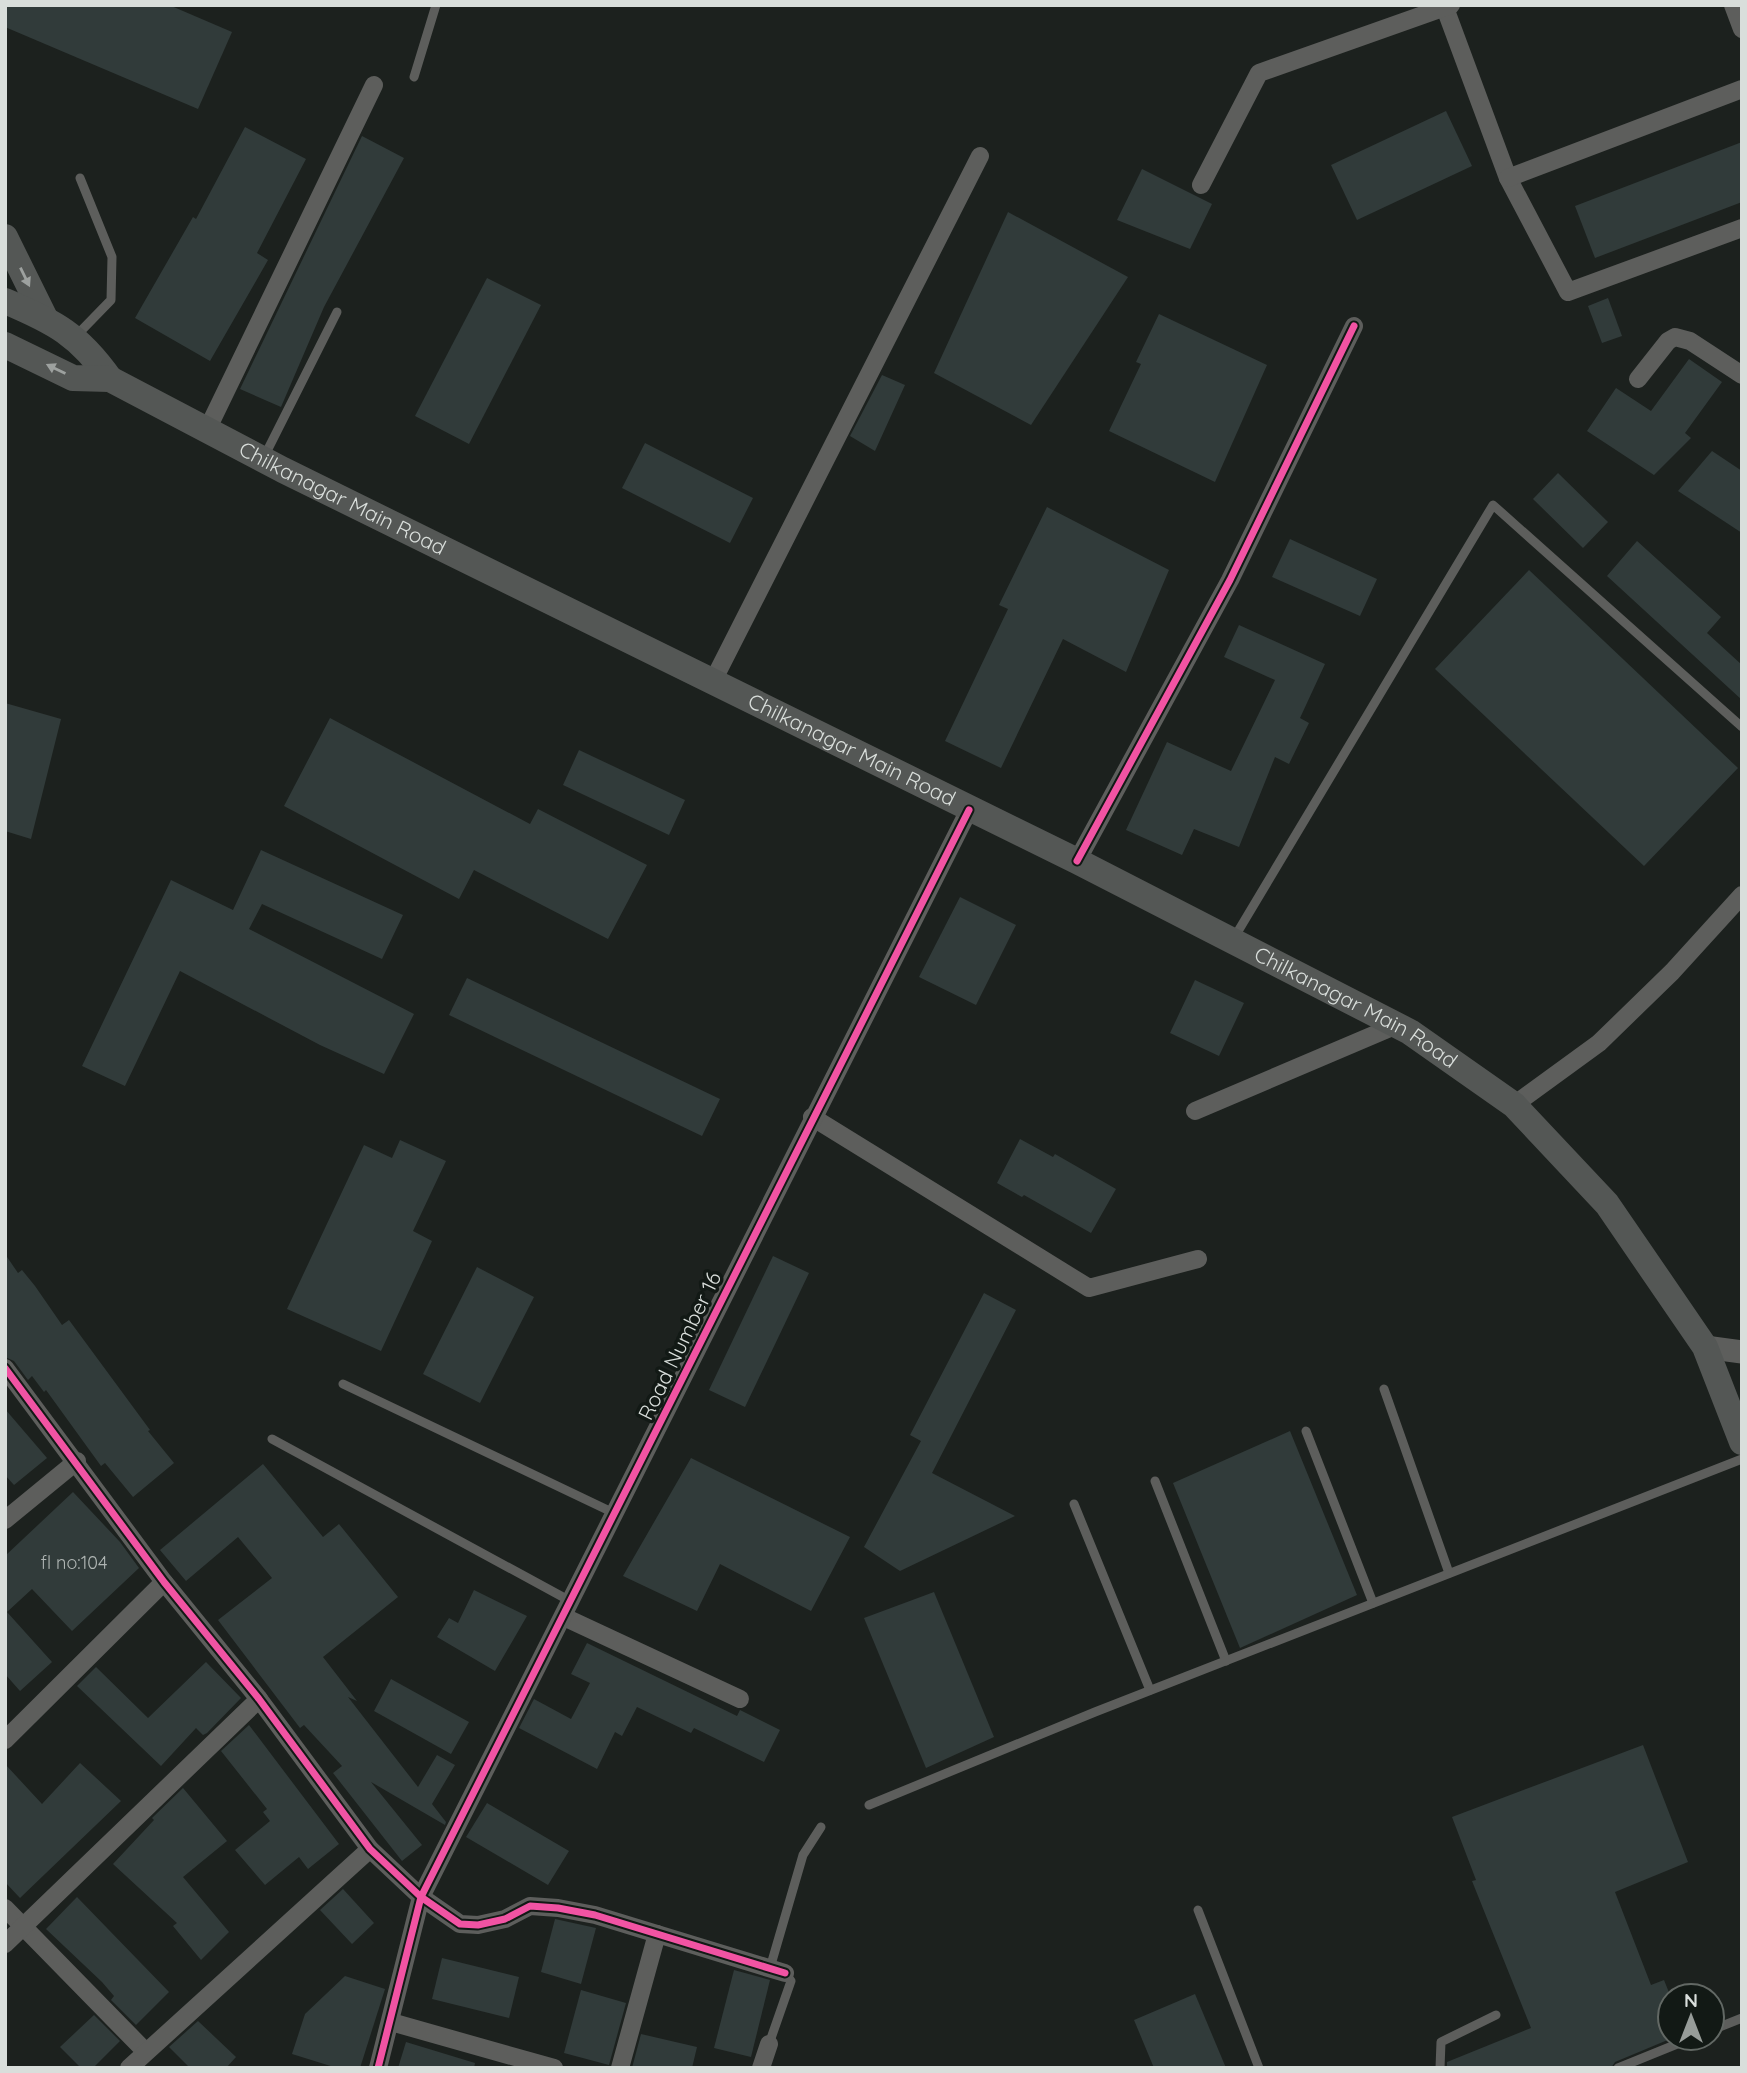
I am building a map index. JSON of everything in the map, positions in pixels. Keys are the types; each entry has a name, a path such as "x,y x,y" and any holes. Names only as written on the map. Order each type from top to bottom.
{"main road":[{"path":"5,237 45,318"},
{"path":"5,301 45,318 89,348 110,379"},
{"path":"5,345 73,378 110,379"},
{"name":"Chilkanagar Main Road","path":"110,379 589,623 713,681 1077,862 1397,1025 1514,1105 1607,1204 1705,1347 1742,1442"}],"street":[{"path":"1733,5 1742,29"},
{"path":"1200,185 1259,73 1448,6 1508,178 1568,292 1742,228"},
{"path":"208,428 373,85"},
{"path":"1508,178 1742,89"},
{"path":"713,681 980,156"},
{"path":"1077,862 1230,580 1354,326"},
{"path":"1638,379 1668,341 1675,337 1690,341 1742,375"},
{"name":"Road Number 16","path":"378,2068 421,1897 969,810"},
{"path":"1514,1105 1599,1043 1672,972 1742,895"},
{"path":"1195,1111 1397,1025"},
{"path":"812,1117 1089,1288 1198,1259"},
{"path":"1705,1347 1742,1352"},
{"path":"5,1368 78,1461 164,1582 259,1699 370,1849 421,1897 460,1924 478,1925 505,1919 530,1906 544,1907 595,1915 777,1970"},
{"path":"5,1520 78,1461"},
{"path":"5,1740 164,1582"},
{"path":"568,1609 740,1699"},
{"path":"5,1944 259,1699"},
{"path":"129,2068 370,1849"},
{"path":"5,1908 145,2052"},
{"path":"620,2068 657,1934"},
{"path":"391,2022 554,2068"},
{"path":"761,2068 769,2044"}],"lane":[{"path":"414,77 436,5"},
{"path":"74,338 111,300 112,257 80,178"},
{"path":"263,458 337,312"},
{"path":"1231,942 1493,505 1742,727"},
{"path":"343,1384 616,1514"},
{"path":"1384,1389 1450,1573"},
{"path":"1306,1431 1373,1603"},
{"path":"272,1439 568,1609"},
{"path":"869,1805 1150,1690 1742,1459"},
{"path":"1154,1481 1226,1661"},
{"path":"1074,1504 1150,1690"},
{"path":"769,2044 792,1981 777,1970 803,1855 821,1827"},
{"path":"1198,1910 1259,2068"},
{"path":"1440,2068 1441,2042 1496,2015"},
{"path":"1618,2068 1657,2052"}],"building":[{"path":"5,5 169,5 232,32 198,109 5,27"},
{"path":"1446,111 1472,166 1357,220 1331,165"},
{"path":"245,127 306,159 257,253 268,260 210,361 135,318 193,217 196,219"},
{"path":"362,136 404,158 324,307 281,407 240,389"},
{"path":"1742,142 1742,202 1595,258 1575,206"},
{"path":"1142,169 1212,204 1190,249 1117,220"},
{"path":"1008,212 1128,277 1031,425 934,373"},
{"path":"487,278 541,305 469,444 415,416"},
{"path":"1608,298 1622,336 1602,343 1588,306"},
{"path":"1159,314 1267,365 1215,482 1109,431 1141,364 1136,362"},
{"path":"1689,359 1722,382 1685,433 1691,438 1654,475 1587,431 1616,388 1651,411"},
{"path":"882,375 905,385 875,451 850,436"},
{"path":"645,443 753,498 730,543 622,488"},
{"path":"1712,451 1742,471 1742,533 1678,491"},
{"path":"1558,473 1608,522 1583,548 1533,499"},
{"path":"1047,507 1169,570 1126,672 1063,639 1001,768 945,741 1008,609 999,605"},
{"path":"1290,539 1377,579 1360,616 1272,577"},
{"path":"1637,541 1721,617 1707,633 1742,665 1742,700 1607,576"},
{"path":"1529,570 1738,768 1644,866 1435,669"},
{"path":"1239,625 1325,664 1300,718 1309,723 1289,764 1275,757 1239,847 1194,829 1182,855 1126,830 1167,742 1231,771 1275,680 1224,657"},
{"path":"5,703 61,719 31,839 5,831"},
{"path":"330,718 530,824 538,809 647,865 608,939 474,870 459,899 284,806"},
{"path":"579,750 685,800 669,835 563,785"},
{"path":"261,850 403,915 382,959 262,904 249,929 414,1014 384,1074 320,1045 180,971 125,1086 82,1066 171,880 233,910"},
{"path":"960,897 1016,925 976,1005 919,977"},
{"path":"467,978 720,1099 702,1136 449,1015"},
{"path":"1195,980 1244,1003 1219,1056 1170,1033"},
{"path":"1020,1139 1053,1157 1055,1154 1116,1189 1091,1233 997,1183"},
{"path":"400,1140 446,1161 413,1231 432,1241 381,1351 287,1309 364,1145 392,1158"},
{"path":"5,1254 18,1273 22,1270 35,1286 62,1325 69,1320 174,1463 133,1497 105,1463 101,1466 46,1390 44,1392 32,1376 28,1380 14,1361 5,1357"},
{"path":"773,1256 809,1273 745,1407 709,1390"},
{"path":"477,1267 534,1297 480,1403 423,1374"},
{"path":"984,1293 1016,1310 932,1473 1015,1516 900,1571 864,1547 921,1441 910,1435"},
{"path":"5,1409 47,1458 14,1485 5,1475"},
{"path":"1290,1431 1357,1595 1240,1648 1173,1483"},
{"path":"691,1458 850,1537 811,1611 720,1564 697,1611 623,1576"},
{"path":"263,1464 323,1537 339,1524 398,1597 323,1657 357,1701 348,1697 418,1787 437,1755 455,1765 432,1804 446,1822 445,1825 371,1782 422,1845 402,1861 333,1773 342,1766 304,1725 300,1728 218,1620 272,1578 238,1537 186,1581 160,1550"},
{"path":"73,1492 120,1542 139,1568 72,1631 32,1589 7,1612 52,1662 20,1691 5,1674 5,1556"},
{"path":"474,1590 527,1616 495,1671 437,1637 449,1618 458,1623"},
{"path":"934,1592 994,1737 926,1768 864,1618"},
{"path":"587,1643 737,1716 740,1710 780,1730 764,1762 694,1728 691,1733 637,1707 622,1736 615,1732 597,1769 519,1728 534,1699 571,1719 590,1683 571,1674"},
{"path":"206,1662 241,1698 207,1733 203,1735 196,1728 161,1766 77,1686 96,1667 148,1718"},
{"path":"391,1679 469,1722 451,1754 374,1711"},
{"path":"249,1725 339,1844 308,1869 299,1857 265,1885 235,1850 270,1821 263,1812 267,1809 221,1751"},
{"path":"1643,1745 1688,1862 1615,1892 1651,1985 1656,1983 1656,2045 1615,2062 1611,2068 1447,2068 1447,2062 1531,2028 1472,1881 1476,1880 1452,1817"},
{"path":"80,1763 121,1801 20,1898 5,1882 5,1764 42,1804"},
{"path":"183,1788 227,1841 183,1877 229,1932 201,1960 173,1926 177,1923 113,1864 154,1820 152,1818"},
{"path":"487,1803 569,1851 548,1885 466,1837"},
{"path":"343,1889 374,1923 352,1944 320,1910"},
{"path":"77,1897 169,1992 136,2025 111,2000 114,1996 102,1982 46,1929"},
{"path":"555,1919 596,1928 581,1984 541,1972"},
{"path":"442,1958 519,1977 509,2018 432,1999"},
{"path":"734,1970 770,1980 751,2057 714,2048"},
{"path":"345,1976 385,1989 360,2068 337,2068 292,2054 305,2014"},
{"path":"581,1990 626,2003 609,2065 564,2053"},
{"path":"1195,1994 1226,2068 1154,2068 1134,2020"},
{"path":"94,2015 120,2041 93,2068 81,2068 60,2047"},
{"path":"198,2021 236,2057 226,2068 190,2068 169,2047"},
{"path":"641,2034 697,2047 692,2068 632,2068"},
{"path":"406,2042 475,2063 474,2068 398,2068"}],"cycle path":[{"path":"1077,861 1230,580 1354,326"},
{"path":"378,2068 421,1897 969,810"},
{"path":"5,1368 164,1582 259,1699 370,1849 421,1897 460,1924 478,1925 505,1919 530,1906 558,1908 595,1915 785,1973"}]}
